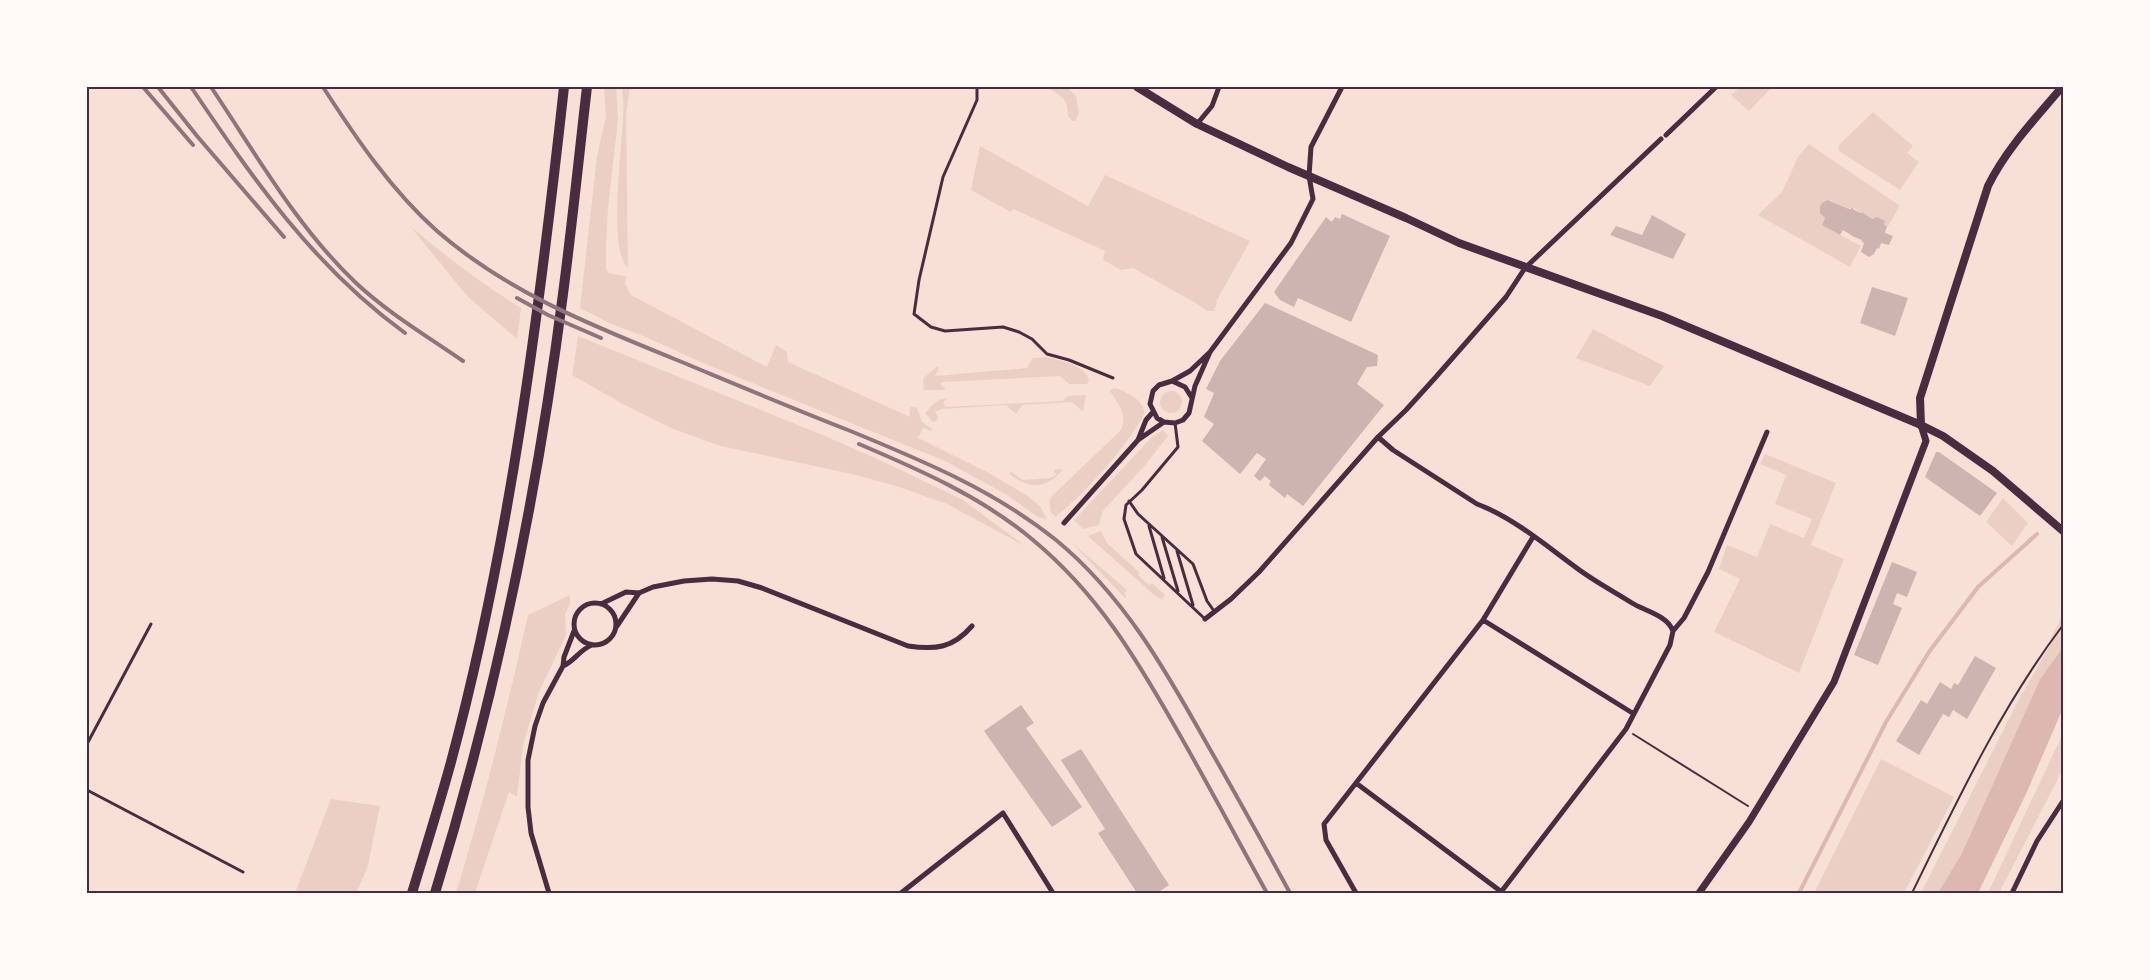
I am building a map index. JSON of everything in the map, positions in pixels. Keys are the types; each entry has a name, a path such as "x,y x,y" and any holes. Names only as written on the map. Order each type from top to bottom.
{"highway":[{"path":"412,893 450,763 471,680 500,540 542,283 564,87"},
{"path":"437,891 472,769 525,530 563,296 587,87"}],"main road":[{"path":"1137,87 1197,124 1459,243 1662,316 1921,425 1943,436 1993,471 2063,531"},
{"path":"1921,425 1920,398 1988,186 1996,170 2022,134 2062,87"}],"street":[{"path":"1197,124 1214,103 1219,87"},
{"path":"1210,352 1195,386 1189,413 1183,420 1175,423 1164,422 1157,418 1150,404 1153,391 1159,385 1190,371 1210,352 1291,243 1313,199 1309,176 1311,147 1342,87"},
{"path":"1205,619 1231,599 1258,572 1378,436 1406,410 1506,297 1526,268 1716,87"},
{"path":"1172,381 1185,387 1192,400"},
{"path":"1138,440 1146,420 1153,412"},
{"path":"1064,523 1138,440 1164,422"},
{"path":"1699,893 1749,822 1834,682 1926,441 1921,425"},
{"path":"1356,783 1502,892 1626,729 1670,645 1673,631 1684,618 1708,572 1767,432"},
{"path":"1378,436 1393,450 1560,554 1573,566 1644,610 1666,620 1673,631"},
{"path":"1356,893 1326,840 1324,824 1483,620 1533,537"},
{"path":"574,631 580,640 591,645 598,645 609,640 639,593 653,586 684,580 712,579 738,581 762,588 908,646 929,649 955,642 972,626"},
{"path":"549,893 531,834 528,807 528,760 535,726 543,703 563,666 578,611 587,604 601,604 626,592 639,593"},
{"path":"601,604 612,611 616,623 615,629"},
{"path":"1483,620 1634,714"},
{"path":"563,666 570,663 579,652 591,645"},
{"path":"2012,893 2037,841 2063,801"},
{"path":"901,893 1003,813 1053,893"}],"lane":[{"path":"977,87 977,100 943,177 917,288 914,314 932,327 945,331 1003,327 1019,332 1032,339 1047,354 1069,360 1113,378"},
{"path":"1175,423 1178,447 1142,490 1125,505 1124,519 1136,554 1193,605 1205,619"},
{"path":"1129,501 1148,525 1193,564 1207,601 1215,612"},
{"path":"1148,525 1165,580"},
{"path":"1162,536 1179,592"},
{"path":"1176,550 1193,605"},
{"path":"87,744 151,624"},
{"path":"87,790 243,872"}],"path":[{"path":"1912,893 2011,701 2036,661 2063,625"},
{"path":"1626,729 1755,811"}],"shaded area":[{"path":"604,87 616,87 618,119 608,208 606,268 608,273 626,276 625,284 631,295 767,367 776,345 787,352 788,362 910,417 910,406 917,408 922,422 932,429 931,431 923,428 918,438 987,472 1026,495 1040,506 1047,519 1038,517 1007,495 945,461 703,363 609,323 580,308 597,156 606,116"},
{"path":"622,87 630,87 626,114 628,268 622,257 618,241 617,219 623,112"},
{"path":"1048,87 1067,87 1076,96 1079,114 1075,121 1068,116 1067,105 1063,98"},
{"path":"1740,87 1772,87 1749,111 1731,95"},
{"path":"1873,112 1913,146 1907,153 1919,162 1900,190 1839,151 1838,146"},
{"path":"1809,144 1900,206 1888,226 1884,225 1885,221 1877,217 1872,219 1852,207 1849,209 1830,200 1822,203 1820,211 1825,218 1822,225 1861,246 1850,267 1758,215 1782,192 1798,157"},
{"path":"980,146 1088,206 1105,175 1250,241 1216,302 1214,311 1207,311 1133,268 1121,270 1103,260 1105,251 1013,209 1011,212 971,190"},
{"path":"409,225 464,269 521,308 517,339 468,297"},
{"path":"1593,329 1664,366 1650,386 1576,358"},
{"path":"578,336 886,463 963,500 1025,546 947,504 899,487 856,475 717,445 671,428 572,375"},
{"path":"1046,357 1083,370 1089,380 1087,384 1069,384 1060,376 942,382 940,384 945,390 924,390 923,379 937,366 939,368 935,376 1027,368 1033,358"},
{"path":"1114,388 1138,400 1144,414 1127,441 1104,470 1055,517 1050,510 1050,498 1121,430 1123,414 1110,391"},
{"path":"1171,391 1179,394 1182,402 1179,410 1171,413 1163,410 1160,402 1163,394"},
{"path":"1086,395 1083,412 1072,402 1022,405 1016,414 1006,405 942,409 935,412 938,416 937,421 933,422 925,413 934,403 943,399 946,399 943,403 946,407 1063,401 1068,396"},
{"path":"1163,430 1168,436 1103,511 1099,525 1083,529 1074,520 1152,437"},
{"path":"1765,454 1836,483 1811,545 1844,559 1799,673 1714,632 1740,579 1719,569 1727,545 1757,557 1770,524 1804,538 1812,519 1775,504 1786,475 1760,464"},
{"path":"1061,469 1062,471 1049,482 1036,485 1022,482 1008,473 1012,472 1022,480 1050,478 1056,475 1054,470"},
{"path":"2003,498 2028,523 2012,546 1986,522"},
{"path":"1101,531 1107,543 1140,573 1138,575 1149,585 1152,583 1165,595 1162,600 1088,536"},
{"path":"1070,541 1127,590 1124,593 1125,598"},
{"path":"570,595 570,603 565,615 566,635 539,692 523,745 517,797 509,792 475,893 456,893 495,755 528,615"},
{"path":"2063,614 2063,647 2040,679 1962,853 1938,893 1921,893 2019,699 2052,642 2051,638"},
{"path":"2063,647 2063,708 2026,794 1978,893 1938,893 1962,853 2040,679"},
{"path":"2063,733 2063,769 1999,893 1988,893"},
{"path":"1881,759 1954,797 1904,893 1814,893"},
{"path":"331,799 380,806 368,866 356,893 295,893"}],"building":[{"path":"1828,200 1849,209 1852,207 1872,219 1877,217 1885,221 1884,225 1887,226 1885,233 1893,236 1889,245 1881,243 1879,249 1877,248 1869,257 1861,252 1864,243 1862,240 1843,230 1840,235 1822,225 1825,218 1820,213 1820,207"},
{"path":"1342,214 1390,236 1351,322 1298,298 1294,307 1280,300 1274,292 1326,217 1332,222 1335,217 1340,219"},
{"path":"1652,215 1686,234 1673,259 1610,235 1616,226 1642,235"},
{"path":"1872,287 1908,298 1895,336 1860,323"},
{"path":"1265,303 1378,355 1377,366 1367,367 1357,384 1384,405 1303,506 1287,494 1285,498 1269,485 1271,481 1265,476 1260,481 1254,476 1266,459 1257,453 1240,474 1202,441 1214,424 1204,417 1214,393 1206,389 1220,361"},
{"path":"1936,452 1997,493 1980,516 1925,477"},
{"path":"1892,562 1917,572 1907,597 1897,593 1893,604 1902,608 1878,665 1854,655"},
{"path":"1975,656 1996,668 1967,719 1953,710 1949,717 1943,714 1919,755 1896,741 1921,700 1927,704 1940,682 1951,689 1954,683 1958,685"},
{"path":"1021,705 1034,723 1026,728 1082,807 1052,827 984,731"},
{"path":"1081,749 1169,885 1157,893 1145,891 1137,893 1098,833 1105,829 1061,760"}],"waterway":[{"path":"1799,893 1886,722 1929,652 1978,587 2037,534"}],"railway":[{"path":"143,87 193,145"},
{"path":"158,87 284,237"},
{"path":"191,87 262,188 313,250 372,307 405,333"},
{"path":"211,87 278,189 335,261 381,304 463,361"},
{"path":"323,87 389,181 420,215 463,252 520,289 579,319 930,465 1008,506 1056,540 1102,585 1141,634 1191,716 1290,893"},
{"path":"517,298 548,315 601,338"},
{"path":"859,444 927,474 993,511 1033,540 1077,582 1131,652 1189,750 1267,893"}]}
